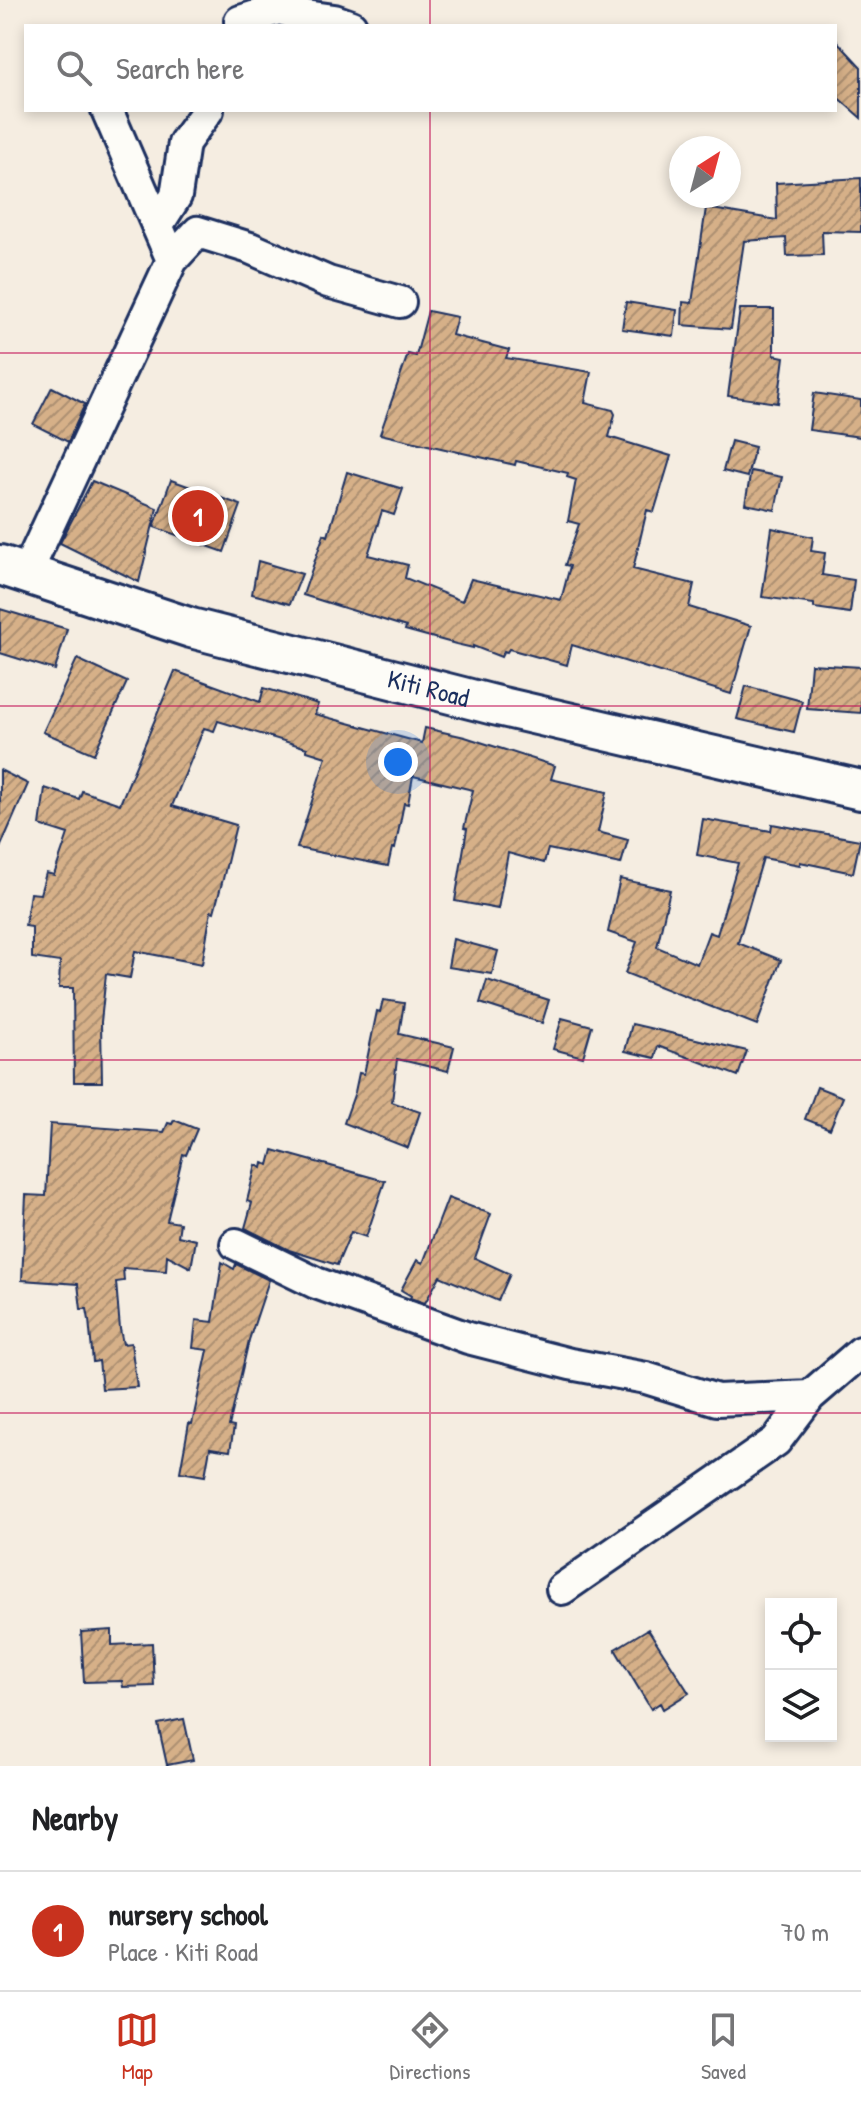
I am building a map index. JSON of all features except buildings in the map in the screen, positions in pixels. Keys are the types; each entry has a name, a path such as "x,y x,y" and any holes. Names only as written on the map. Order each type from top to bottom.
{"street":[{"path":"240,16 279,9 345,24"},
{"path":"108,112 172,260"},
{"path":"157,226 176,196 184,143 207,112"},
{"path":"13,570 172,260 198,232 250,248 328,282 400,302"},
{"name":"Kiti Road","path":"13,570 191,628 494,705 861,790"},
{"path":"236,1244 316,1283 468,1338 570,1364 646,1378 717,1400 810,1396"},
{"path":"562,1589 776,1441 810,1396 861,1352"}],"place":[{"name":"nursery school","path":"198,516"}]}
